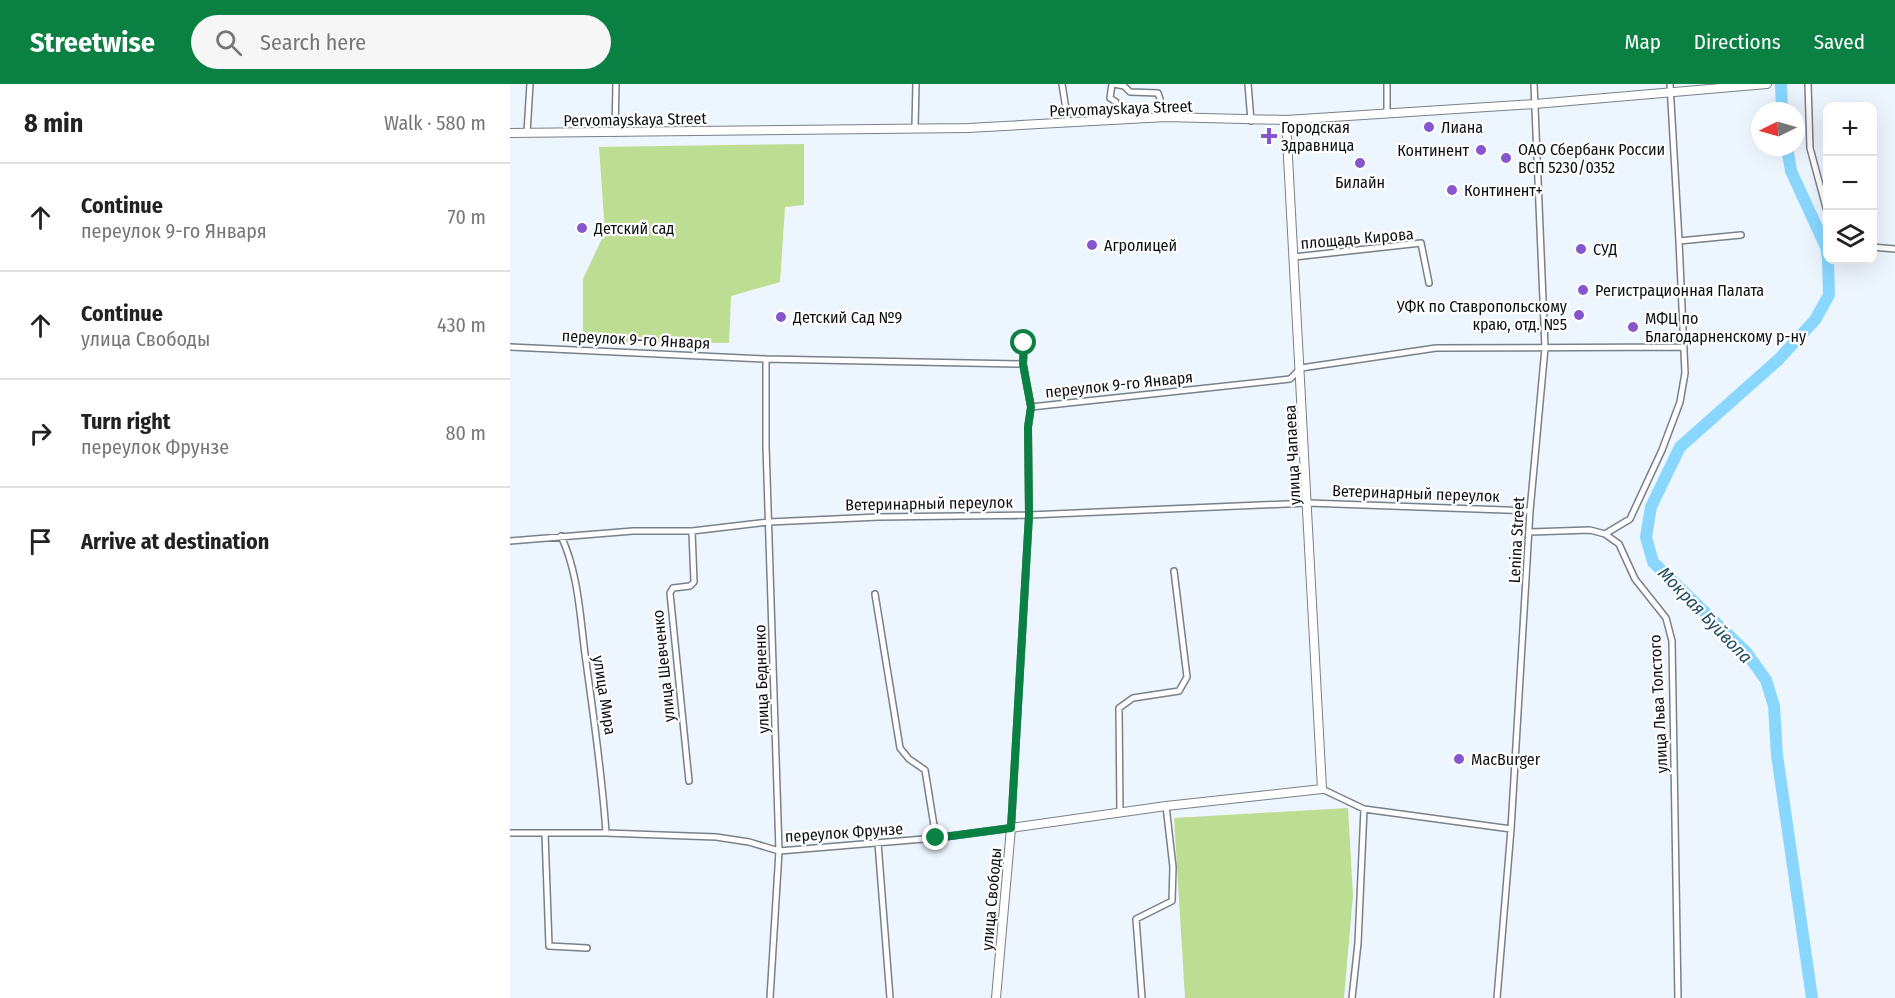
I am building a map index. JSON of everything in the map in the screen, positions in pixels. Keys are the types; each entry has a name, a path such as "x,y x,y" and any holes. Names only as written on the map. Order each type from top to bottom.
{"main road":[{"name":"Pervomayskaya Street","path":"510,133 968,128 1166,117 1251,121 1287,120 1535,105 1767,84"},
{"name":"улица Чапаева","path":"1287,120 1322,789"},
{"name":"переулок Фрунзе","path":"1011,828 1166,806 1322,789"},
{"name":"улица Свободы","path":"996,998 1011,828"}],"street":[{"path":"528,133 530,84"},
{"path":"615,133 616,84"},
{"path":"915,127 916,84"},
{"path":"1062,84 1068,122"},
{"path":"1120,119 1116,102 1110,98 1113,84 1124,86 1130,92 1158,93 1166,117"},
{"path":"1248,84 1251,121"},
{"path":"1387,84 1387,114"},
{"name":"Lenina Street","path":"1497,998 1511,829 1530,511 1545,348 1534,84"},
{"path":"1530,532 1590,530 1605,534 1630,519 1662,450 1680,402 1684,381 1670,84"},
{"path":"1808,84 1810,148 1826,210"},
{"path":"1678,241 1741,236"},
{"name":"площадь Кирова","path":"1294,257 1421,243 1429,283"},
{"path":"1877,247 1895,249"},
{"path":"1023,364 1024,343"},
{"name":"переулок 9-го Января","path":"510,347 766,359 1023,364 1031,407 1290,379 1300,368 1436,348 1682,347"},
{"name":"улица Бедненко","path":"766,359 779,851 770,998"},
{"name":"улица Свободы","path":"1011,828 1029,515 1028,427 1031,407"},
{"name":"Ветеринарный переулок","path":"510,541 633,531 692,531 769,522 879,517 1029,515 1308,503 1530,511"},
{"name":"улица Шевченко","path":"689,781 670,593 673,588 690,586 694,582 692,531"},
{"name":"улица Льва Толстого","path":"1605,534 1619,544 1635,579 1666,618 1672,641 1678,998"},
{"name":"улица Мира","path":"561,536 570,563 594,706 606,833"},
{"path":"1120,812 1119,708 1133,698 1179,691 1187,677 1174,571"},
{"path":"875,594 900,748 909,759 925,770 936,838"},
{"path":"1322,789 1364,809 1511,829"},
{"path":"1142,998 1136,919 1172,901 1173,867 1166,806"},
{"path":"1352,998 1358,952 1364,809"},
{"name":"переулок Фрунзе","path":"510,833 606,833 716,837 749,842 779,851 936,838 1011,828"},
{"path":"545,833 549,946 586,948"},
{"path":"878,843 890,998"}],"green space":[{"path":"804,144 804,205 785,207 780,282 731,296 729,343 583,341 583,279 605,232 599,147"},
{"path":"1348,808 1353,895 1344,998 1185,998 1174,818"}],"waterway":[{"name":"Мокрая Буйвола","path":"1781,84 1782,102"},
{"name":"Мокрая Буйвола","path":"1788,156 1791,171 1823,240"},
{"name":"Мокрая Буйвола","path":"1812,998 1777,755 1774,706 1766,680 1746,652 1653,562 1646,537 1651,507 1680,447 1778,360 1815,320 1829,295 1828,264"}],"place":[{"name":"Лиана","path":"1429,127"},
{"name":"Городская Здравница","path":"1269,136"},
{"name":"Континент","path":"1481,150"},
{"name":"ОАО Сбербанк России ВСП 5230/0352","path":"1506,158"},
{"name":"Билайн","path":"1360,163"},
{"name":"Континент+","path":"1452,190"},
{"name":"Детский сад","path":"582,228"},
{"name":"Агролицей","path":"1092,245"},
{"name":"СУД","path":"1581,249"},
{"name":"Регистрационная Палата","path":"1583,290"},
{"name":"УФК по Ставропольскому краю, отд. №5","path":"1579,315"},
{"name":"Детский Сад №9","path":"781,317"},
{"name":"МФЦ по Благодарненскому р-ну","path":"1633,327"},
{"name":"MacBurger","path":"1459,759"}],"route":[{"path":"936,838 1011,828 1029,515 1028,427 1031,407 1023,364 1024,343"}]}
